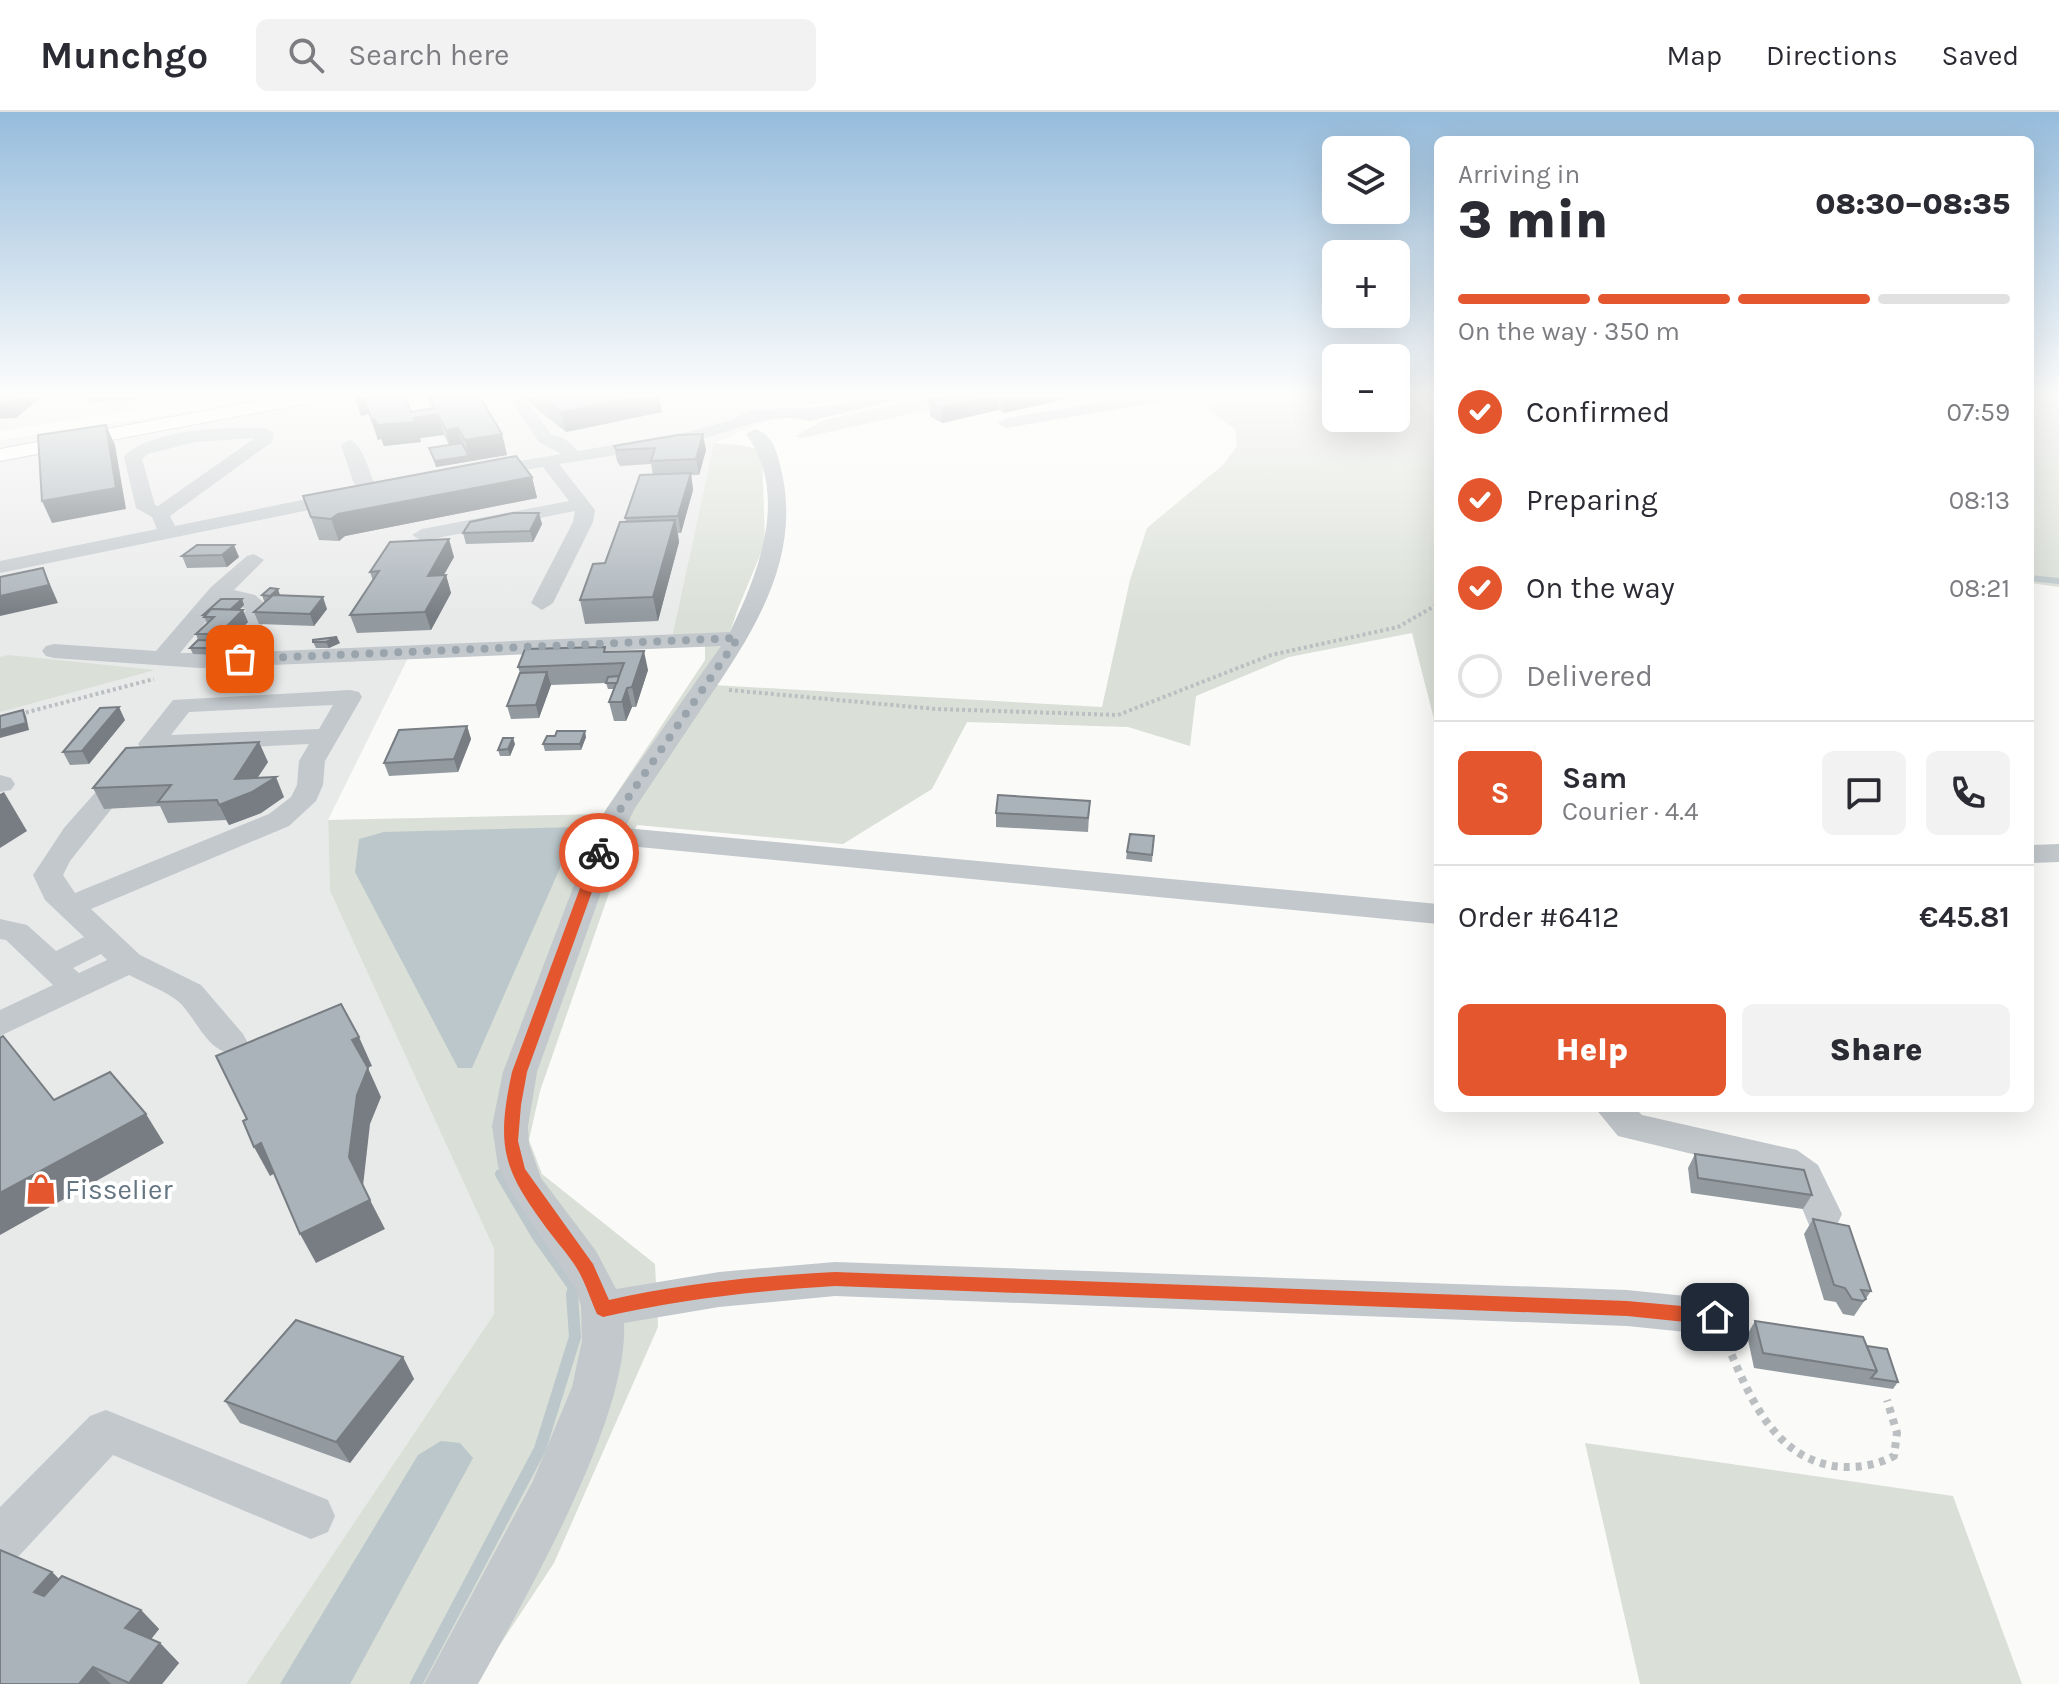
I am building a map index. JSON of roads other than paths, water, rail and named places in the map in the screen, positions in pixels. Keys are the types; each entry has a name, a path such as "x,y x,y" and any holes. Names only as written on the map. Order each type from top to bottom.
{"street":[{"path":"136,470 146,508 163,522"},
{"path":"0,567 163,522 226,470"},
{"path":"358,470 370,493"},
{"path":"470,474 492,470"},
{"path":"542,603 583,522 585,510 555,470"},
{"path":"450,1684 535,1526 576,1439 594,1390 602,1345 603,1309 587,1269 517,1170 510,1141 520,1072 607,835 621,808 738,638 765,581 775,538 778,499 769,470"},
{"path":"0,551 163,522 394,488"},
{"path":"422,535 582,504"},
{"path":"162,659 219,592 254,560"},
{"path":"219,592 247,600 258,607 240,646 240,659"},
{"path":"54,651 200,661 738,638"},
{"path":"71,906 279,820 302,801 310,785 312,761 350,697 182,705 56,859 48,875 56,893 117,951 189,993 231,1043"},
{"path":"151,744 327,736"},
{"path":"607,835 913,867 1434,914"},
{"path":"2034,854 2059,853"},
{"path":"0,929 16,932 63,976"},
{"path":"0,1024 63,976 117,951"},
{"path":"1617,1112 1631,1126 1784,1160 1797,1166 1807,1175 1823,1214"},
{"path":"603,1309 675,1293 749,1284 835,1279 1627,1308 1715,1317"},
{"path":"0,1541 106,1431 311,1516"}],"waterway":[{"path":"2034,578 2059,581"},
{"path":"500,1174 536,1235 572,1286 573,1296"},
{"path":"416,1684 540,1449 575,1337 572,1294"}],"place":[{"name":"Fisselier","path":"41,1189"}]}
